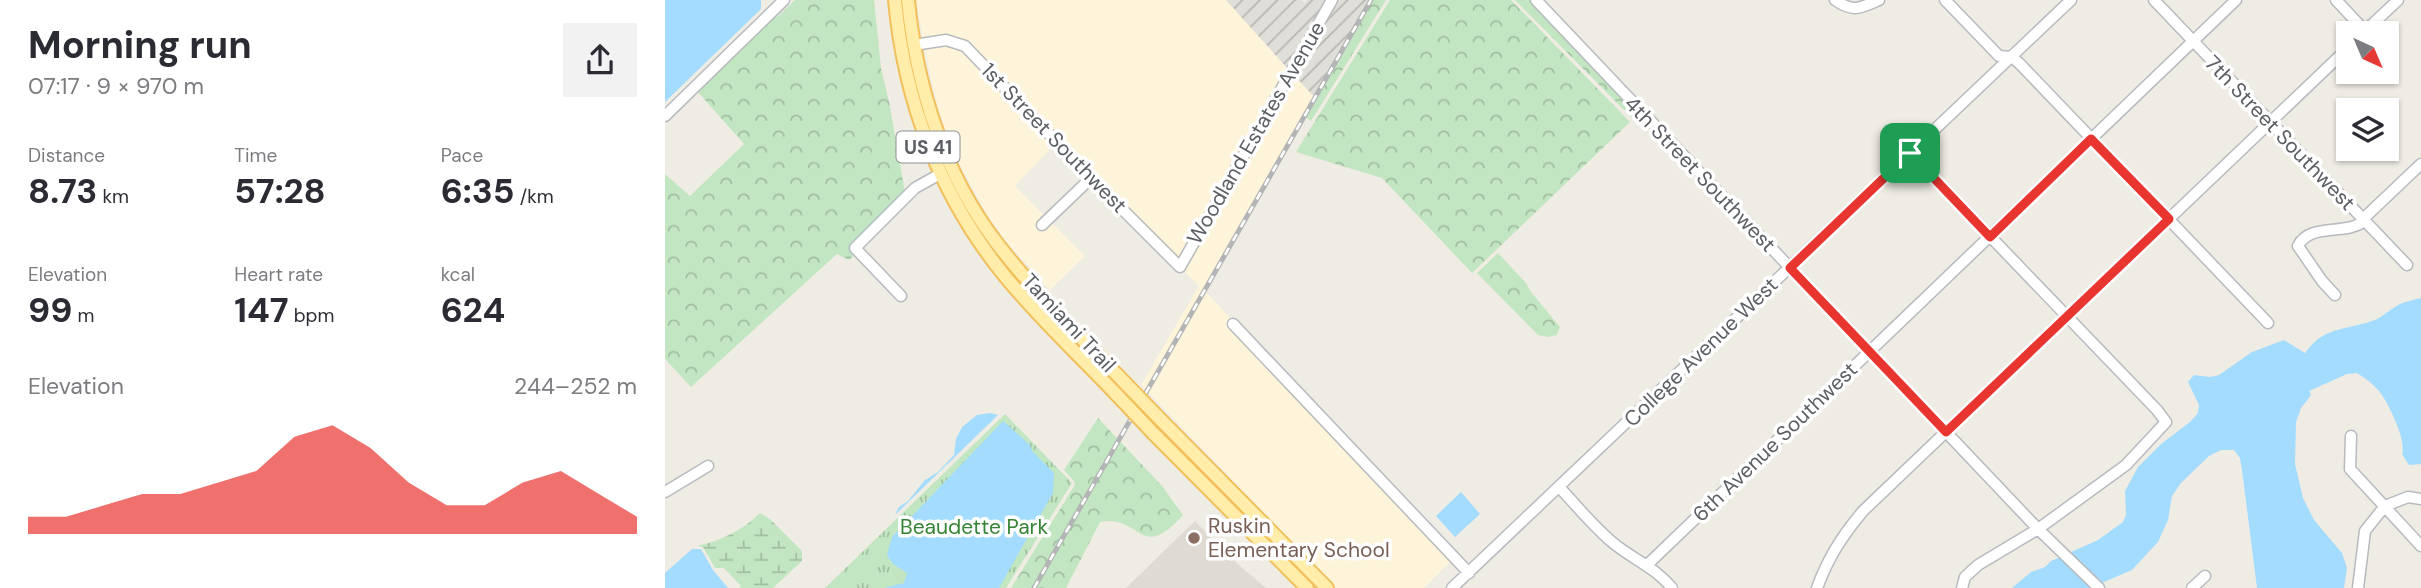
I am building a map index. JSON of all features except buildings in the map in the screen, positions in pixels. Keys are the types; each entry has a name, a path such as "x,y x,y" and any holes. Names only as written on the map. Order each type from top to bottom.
{"main road":[{"name":"Tamiami Trail","path":"895,0 909,86 928,147 969,226 1005,276 1153,433 1307,588"},
{"name":"Tamiami Trail","path":"908,0 923,88 941,141 981,219 995,240 1035,288 1160,420 1327,588"}],"street":[{"path":"665,116 784,0"},
{"name":"Woodland Estates Avenue","path":"1180,267 1332,0"},
{"name":"4th Street Southwest","path":"1536,0 1946,432 2099,588"},
{"path":"1835,0 1849,9 1859,9 1879,0"},
{"path":"1945,0 1999,56 2012,57 2268,323"},
{"name":"7th Street Southwest","path":"2154,0 2407,265"},
{"name":"6th Avenue Southwest","path":"1647,565 2236,0"},
{"path":"2336,0 2354,21"},
{"path":"2376,21 2398,0"},
{"name":"College Avenue West","path":"1452,588 2012,57 2066,2"},
{"name":"1st Street Southwest","path":"914,45 946,40 965,46 1180,267"},
{"path":"1817,588 1827,562 1843,535 1863,511 2336,60"},
{"path":"1910,153 2166,422 2126,465 2038,528 1978,565 1965,577 1962,588"},
{"path":"2335,295 2298,246 2300,240 2308,235 2357,226 2421,164"},
{"path":"901,296 855,248 915,188 940,174"},
{"path":"1042,225 1091,178"},
{"path":"1233,324 1469,573"},
{"path":"2351,436 2350,469 2421,546"},
{"path":"665,492 708,466"},
{"path":"1559,487 1609,540 1630,557 1662,576 1672,588"},
{"path":"2358,588 2365,531 2385,506 2409,498 2421,499"},
{"path":"2192,588 2204,576"}],"shaded area":[{"path":"916,0 1226,0 1288,69 1179,260 1094,176 968,44 946,36 923,39"},
{"path":"1226,0 1301,0 1305,3 1307,0 1327,0 1288,69"},
{"path":"1337,0 1373,0 1316,99 1294,75"},
{"path":"946,44 963,50 1054,145 1015,186 1045,216 1036,224 1042,230 1051,222 1085,256 1050,290 989,219 951,148 938,108 924,47"},
{"path":"1294,75 1316,99 1206,292 1232,320 1228,324 1452,560 1424,588 1336,588 1141,385 1199,286 1183,270"},
{"name":"Ruskin Elementary School","path":"1195,521 1227,555 1266,588 1126,588"}],"green space":[{"path":"795,0 874,0 881,68 905,192 850,248 856,254 849,260 837,254 691,387 665,359 665,174 690,196 744,144 697,91 775,15 777,17"},
{"path":"1373,0 1386,0 1311,121 1306,117"},
{"path":"1390,0 1511,0 1630,122 1472,273 1382,178 1296,152"},
{"path":"1515,0 1530,0 1638,114 1633,119"},
{"path":"1498,253 1526,283 1560,327 1557,335 1538,335 1477,273"},
{"name":"Beaudette Park","path":"1005,414 1072,483 1006,588 825,588"},
{"path":"1098,418 1162,486 1183,515 1169,529 1157,536 1148,537 1125,524 1114,521 1100,522 1066,588 1011,588 1075,485 1064,470"},
{"path":"760,513 770,519 802,551 802,561 773,588 740,588 724,568 715,568 703,547 697,546 731,534"}],"water":[{"path":"665,0 761,0 761,9 665,102"},
{"path":"2421,298 2421,464 2409,465 2402,454 2402,440 2396,422 2383,396 2357,373 2347,374 2309,391 2311,395 2301,408 2296,422 2295,464 2303,498 2314,520 2342,553 2347,568 2344,588 2257,588 2240,458 2234,450 2221,450 2209,456 2181,483 2172,496 2168,520 2158,542 2132,570 2090,588 2012,588 2031,572 2098,540 2123,522 2126,515 2125,491 2138,467 2198,413 2199,405 2188,382 2194,375 2219,375 2252,352 2284,340 2305,353 2329,333 2367,323 2400,304"},
{"path":"977,415 998,415 895,515 899,507 908,501 925,480 938,472 954,455 956,439 962,427"},
{"name":"Beaudette Park","path":"1003,421 1030,445 1032,451 1054,473 1053,493 999,588 884,588 904,583 907,573 893,564 887,555 892,537"},
{"path":"1461,492 1480,514 1455,537 1436,516"},
{"path":"692,549 701,549 728,588 665,588 665,573"}],"railway":[{"path":"1034,588 1371,0"}],"place":[{"name":"Ruskin Elementary School","path":"1194,538"}],"route":[{"path":"2091,139 2169,219 1946,432 1790,268 1910,153 1990,237 2091,139"}]}
